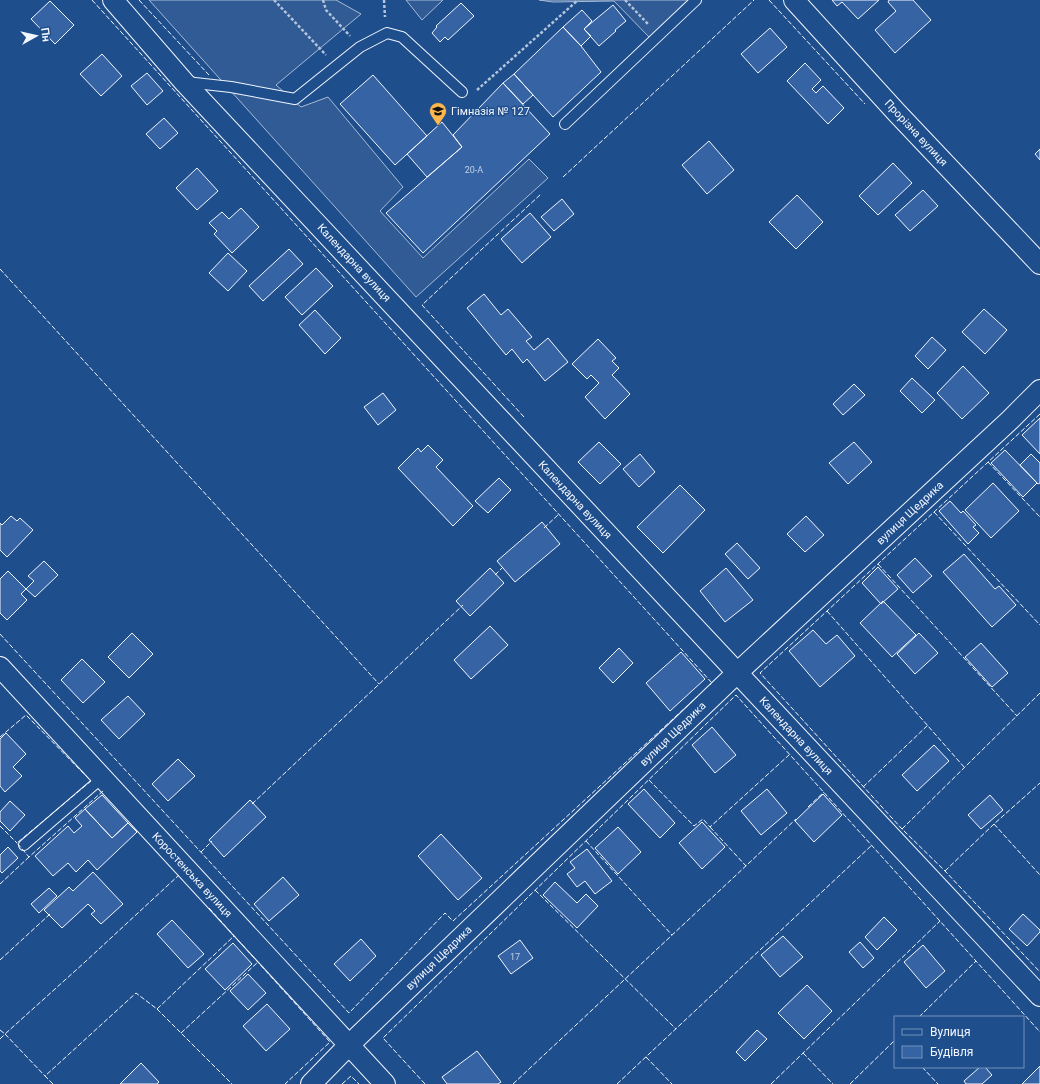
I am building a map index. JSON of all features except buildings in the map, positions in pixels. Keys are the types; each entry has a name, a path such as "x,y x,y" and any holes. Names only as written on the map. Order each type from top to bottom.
{"street":[{"name":"Календарна вулиця","path":"113,0 184,82 1040,996"},
{"name":"Прорізна вулиця","path":"794,0 897,113 1040,264"},
{"name":"вулиця Щедрика","path":"311,1084 349,1045 736,673 1010,420 1040,390"},
{"name":"Коростенська вулиця","path":"0,667 385,1084"}],"lane":[{"path":"565,124 696,0"},
{"path":"184,82 231,87 295,99 360,47 387,34 402,38 462,92"},
{"path":"24,845 102,778"}],"path":[{"path":"274,0 336,66"},
{"path":"324,0 326,10 360,47"},
{"path":"462,92 472,94 578,0"},
{"path":"625,0 659,35"}],"shaded area":[{"path":"149,0 336,0 361,14 276,85 301,107 328,97 403,187 380,211 423,258 529,159 548,178 416,297"},
{"path":"406,0 443,0 422,20"},
{"path":"539,0 689,0 650,38 614,1 553,2"}],"fence":[{"path":"92,0 712,683 710,685"},
{"path":"139,0 209,75"},
{"path":"563,177 754,0"},
{"path":"769,0 865,104"},
{"path":"524,417 422,305 541,194"},
{"path":"0,269 379,684"},
{"path":"1040,414 760,673 902,829 945,871 1040,972"},
{"path":"988,462 1040,517"},
{"path":"934,512 1040,625"},
{"path":"544,528 559,514"},
{"path":"878,564 1017,716"},
{"path":"495,575 503,567"},
{"path":"252,804 463,605"},
{"path":"827,611 964,767"},
{"path":"0,634 349,1013 445,913 453,921 698,696"},
{"path":"902,829 1040,693"},
{"path":"425,1084 383,1038 736,695 1040,1032"},
{"path":"0,737 26,715 91,781 17,843 29,857 103,791"},
{"path":"863,787 928,725"},
{"path":"649,780 694,826 703,819 710,827 789,755"},
{"path":"945,871 1040,783"},
{"path":"808,807 824,792"},
{"path":"513,1084 796,819"},
{"path":"994,824 1040,875"},
{"path":"0,826 17,843"},
{"path":"710,827 746,866"},
{"path":"201,852 212,841"},
{"path":"586,841 672,935"},
{"path":"617,1084 872,845"},
{"path":"0,884 29,857"},
{"path":"0,1030 5,1034 179,875"},
{"path":"535,890 676,1029"},
{"path":"209,908 330,1042 285,1084"},
{"path":"0,960 50,914"},
{"path":"771,1084 940,921"},
{"path":"53,1084 45,1076 136,993 157,1009 234,936"},
{"path":"920,1016 976,961"},
{"path":"181,1033 258,962"},
{"path":"157,1009 232,1084"},
{"path":"0,1039 5,1034 45,1076"},
{"path":"850,1084 894,1041"},
{"path":"803,1053 833,1084"},
{"path":"646,1057 672,1084"},
{"path":"923,1068 938,1084"},
{"path":"342,1084 351,1076 359,1084"}],"place":[{"name":"Гімназія № 127","path":"438,126"}]}
